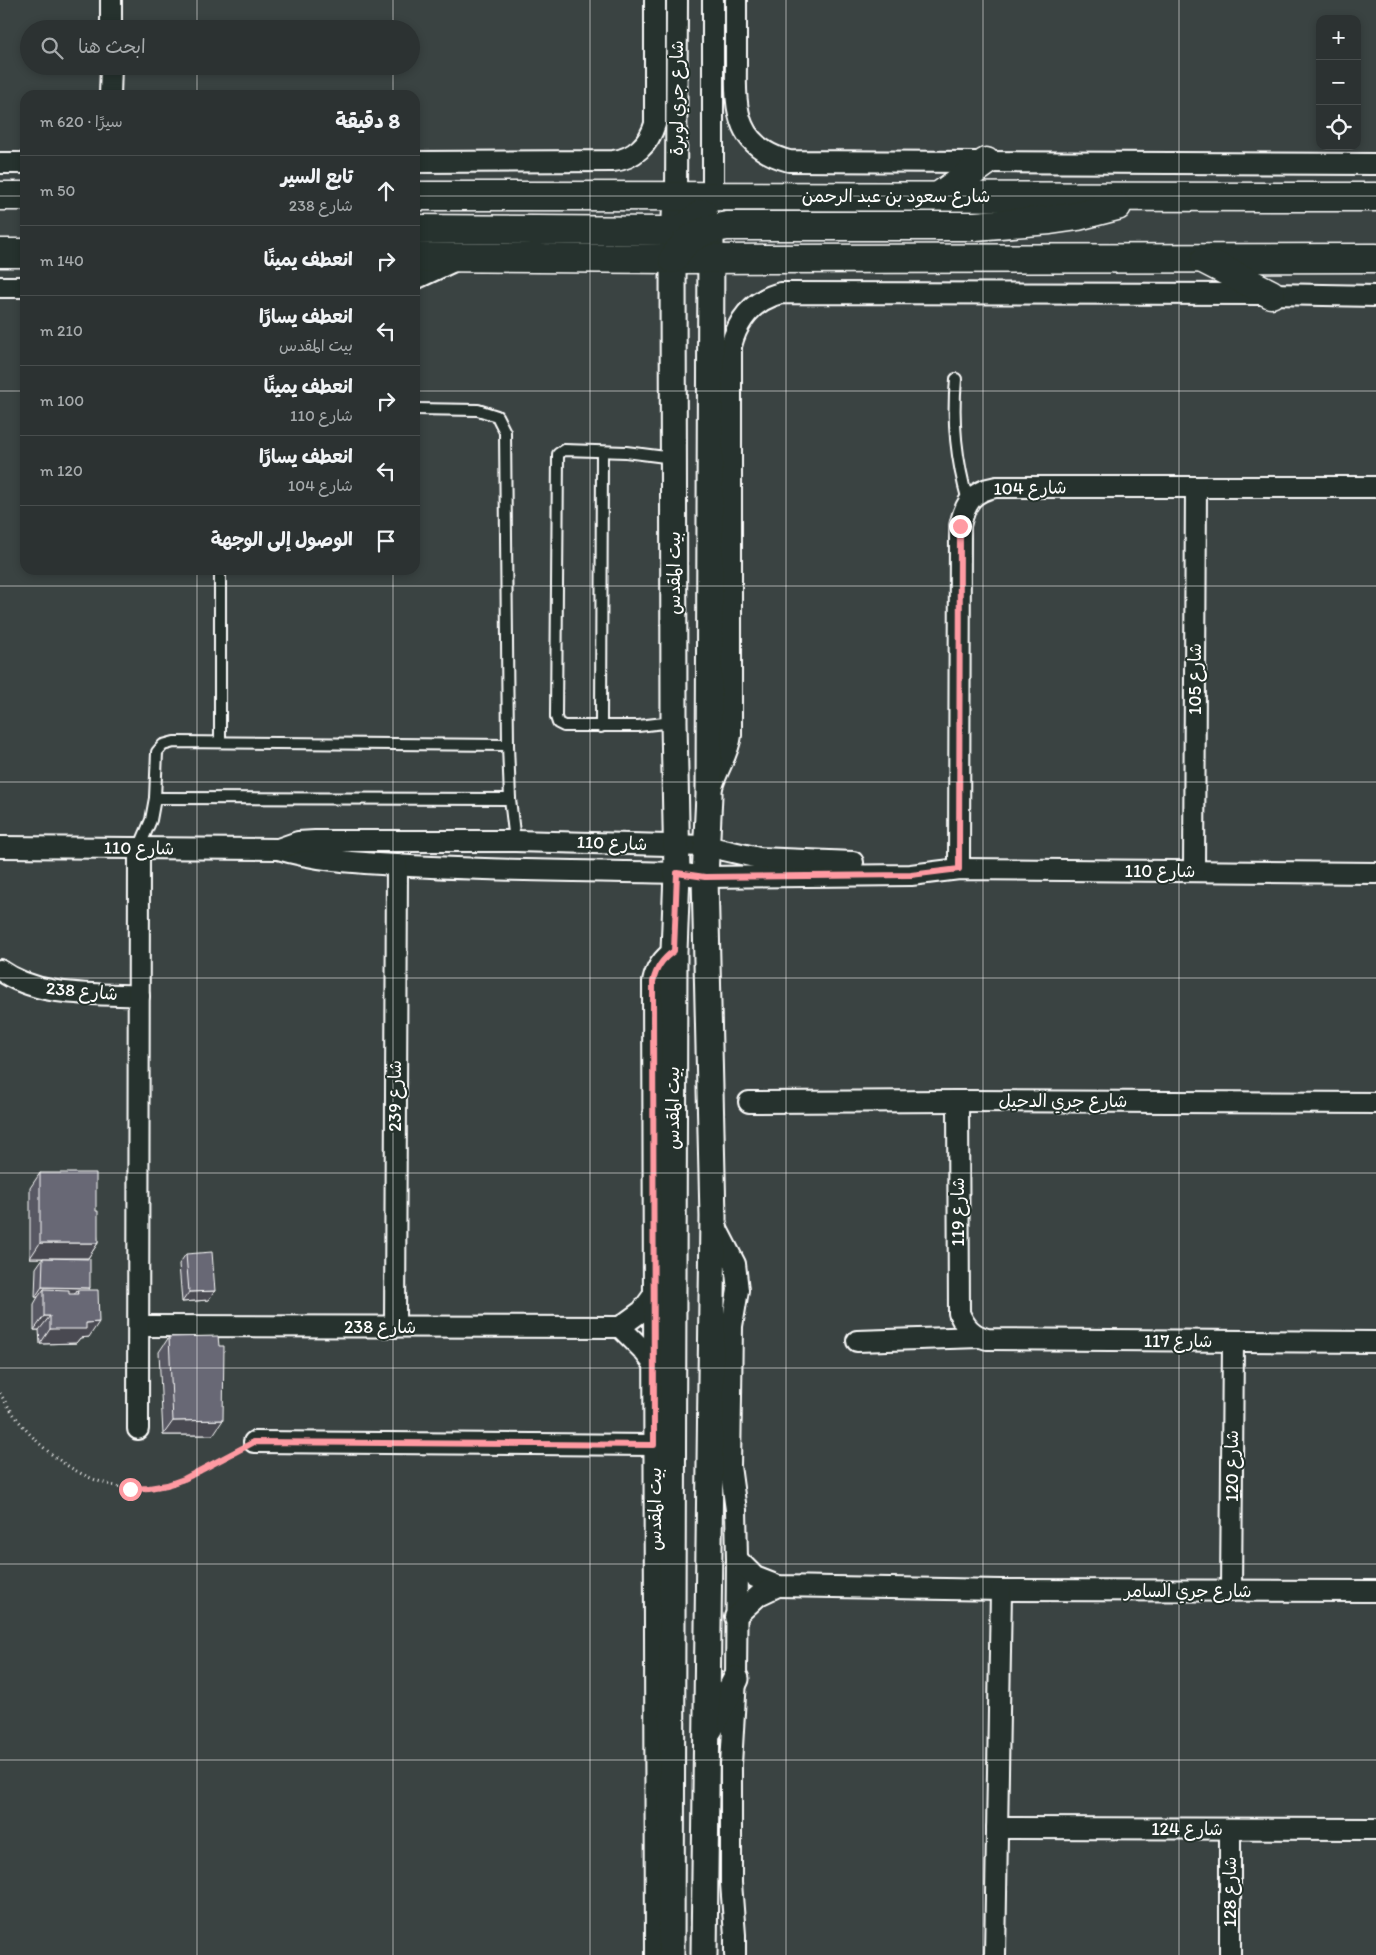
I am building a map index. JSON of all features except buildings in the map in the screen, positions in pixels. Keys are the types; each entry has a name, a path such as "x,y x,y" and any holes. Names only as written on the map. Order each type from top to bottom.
{"main road":[{"path":"939,196 986,162"},
{"path":"0,196 20,196"},
{"name":"شارع سعود بن عبد الرحمن","path":"420,196 1376,197"},
{"path":"420,229 674,230 684,228 700,217 713,196"},
{"path":"673,259 680,248 693,236 711,228 727,226 975,226 1016,224 1078,216 1155,197"},
{"path":"0,253 20,253"},
{"path":"420,257 673,259 1376,258"},
{"path":"1201,258 1271,294"}],"street":[{"path":"111,0 111,20"},
{"name":"شارع جري لوبرة","path":"420,162 613,161 624,160 632,155 649,138 655,124 655,0"},
{"name":"شارع جري لوبرة","path":"676,196 677,0"},
{"name":"شارع جري لوبرة","path":"713,0 713,196"},
{"name":"شارع سعود بن عبد الرحمن","path":"736,0 735,101 738,118 745,133 754,144 765,152 790,161 1376,164"},
{"path":"110,90 111,75"},
{"path":"0,163 20,163"},
{"name":"بيت المقدس","path":"656,1955 664,1899 674,951 677,873 674,722 673,259 676,196"},
{"name":"بيت المقدس","path":"704,1955 714,1217 705,877 709,795 710,259 713,196"},
{"path":"420,277 462,257"},
{"path":"0,287 20,287"},
{"name":"بيت المقدس","path":"709,795 716,774 728,750 731,735 731,346 737,327 743,317 760,300 781,293 1271,294"},
{"path":"1271,294 1376,296"},
{"name":"شارع 104","path":"952,870 960,526 962,514 968,501 978,492 996,488 1376,488"},
{"name":"شارع 105","path":"1194,871 1196,488"},
{"name":"شارع 110","path":"278,849 298,842 516,840 706,846 759,858 911,864 952,870"},
{"name":"شارع 110","path":"0,847 278,849 308,857 334,861 456,869 677,873 705,877 911,875 952,870 1376,873"},
{"path":"138,1429 139,848"},
{"name":"شارع 239","path":"394,1327 396,865"},
{"name":"بيت المقدس","path":"671,1955 664,1899 654,1445 653,982 654,975 662,961 674,951"},
{"name":"شارع 238","path":"0,970 19,981 50,990 139,996"},
{"name":"شارع 119","path":"958,1101 959,1313 963,1323 971,1332 980,1337"},
{"name":"شارع جري الدحيل","path":"749,1102 1376,1103"},
{"name":"بيت المقدس","path":"714,1217 718,1231 734,1264 738,1290 732,1326 730,1466 736,1510 737,1559 735,1617 736,1680 731,1764 731,1883 735,1955"},
{"path":"654,1296 642,1311 620,1327 635,1341 654,1364"},
{"name":"شارع 238","path":"139,1326 620,1327"},
{"name":"شارع 117","path":"857,1340 980,1337 987,1339 1376,1342"},
{"name":"شارع 120","path":"1231,1591 1233,1341"},
{"path":"254,1442 654,1445"},
{"name":"شارع جري السامر","path":"737,1559 755,1577 778,1586 1001,1590 1376,1591"},
{"name":"شارع جري السامر","path":"735,1617 759,1595 778,1586"},
{"path":"995,1955 1001,1590"},
{"path":"707,1738 714,1718 736,1680"},
{"name":"شارع 124","path":"997,1828 1376,1828"},
{"name":"شارع 128","path":"1230,1829 1230,1955"}],"lane":[{"path":"956,379 954,428 961,476 968,501"},
{"path":"420,410 478,410 497,416 505,432 508,744 510,799 516,840"},
{"path":"674,458 626,452 564,450 558,454 556,707 556,720 561,726 638,726 674,722"},
{"path":"601,727 602,452"},
{"path":"220,575 220,742"},
{"path":"139,848 151,820 155,798 156,757 157,752 163,745 174,742 508,744"},
{"path":"155,798 510,799"}],"path":[{"path":"0,1393 22,1426 49,1452 80,1473 96,1481 113,1486 140,1489 167,1485 184,1479 254,1442"}],"route":[{"path":"130,1489 167,1485 184,1479 254,1442 279,1444 654,1445 653,982 654,975 662,961 674,951 677,873 705,877 911,875 959,869 960,526"}]}
